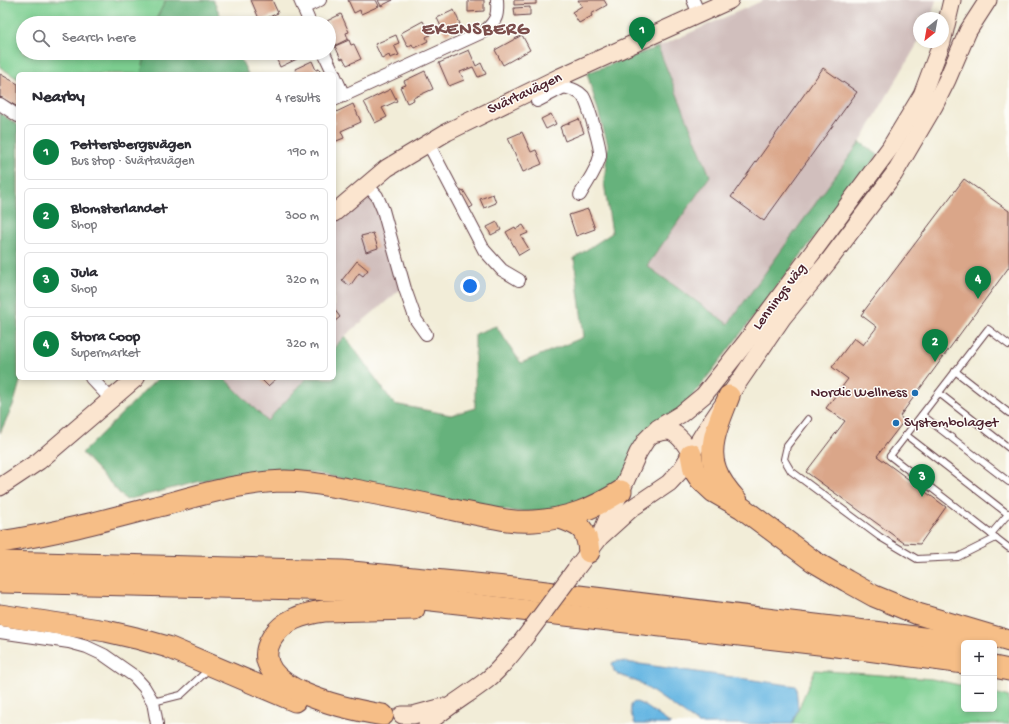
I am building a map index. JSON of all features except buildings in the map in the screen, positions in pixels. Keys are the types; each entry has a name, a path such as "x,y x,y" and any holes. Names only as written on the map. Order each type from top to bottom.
{"highway":[{"path":"729,396 717,429 712,451 716,470 727,490 742,508"},
{"path":"691,454 694,470 700,479 714,492 742,508 813,561 874,596 918,614 1009,641"},
{"path":"0,542 60,532 229,487 260,482 312,482 515,521 534,522 560,518 581,512 600,505 621,492"},
{"path":"560,518 578,525 594,544"},
{"path":"0,562 342,571 521,589 961,643"},
{"path":"0,582 342,590 852,648 961,663"},
{"path":"392,720 312,696 285,684 278,679 268,665 267,656 268,648 274,635 285,624 292,620 311,613 324,611 503,608"},
{"path":"0,615 98,630 168,647 213,665 304,706 356,724"},
{"path":"997,648 1009,650"},
{"path":"997,668 1009,670"}],"main road":[{"name":"Svärtavägen","path":"336,211 387,168 447,132 562,82 696,7 730,0"},
{"path":"949,13 952,0"},
{"name":"Lennings väg","path":"594,544 632,508 669,483 681,470 783,317 828,262 894,174 934,106 968,31 988,0"},
{"name":"Lennings väg","path":"594,544 621,492 638,453 652,434 670,420 681,414 704,395 746,342 890,148 922,95 940,48"},
{"path":"0,487 39,461 134,380"},
{"path":"652,434 668,431 676,434 685,443 691,454"},
{"path":"427,724 488,679 505,662 594,544"},
{"path":"439,724 455,710 482,694 494,683 505,662"},
{"path":"392,720 453,704"}],"street":[{"path":"307,16 301,4 320,0"},
{"path":"336,84 339,98 485,31 494,23 498,12 497,0"},
{"path":"327,60 333,72"},
{"path":"537,100 562,82 583,96 590,112 600,154 595,170 580,195"},
{"path":"0,104 16,115"},
{"path":"428,143 484,250 502,270 519,280"},
{"path":"367,185 377,196 383,210 405,289 416,320 426,334"},
{"path":"94,380 111,399"},
{"path":"0,632 69,642 87,647 104,655 134,676 144,687 153,702 157,724"}],"lane":[{"path":"1009,345 988,329 890,456 1009,548"},
{"path":"955,371 1009,413"},
{"path":"938,393 1009,448"},
{"path":"922,414 1009,482"},
{"path":"808,419 787,446 784,459 791,471 880,537 917,560 958,557 993,536 1009,513 906,435"},
{"path":"153,702 181,695 202,677 213,665"}],"shaded area":[{"path":"764,0 936,0 933,12 913,12 913,48 915,48 860,142 728,324 647,266 710,176 658,47"},
{"path":"368,192 380,210 401,289 345,336 336,346 336,219"},
{"path":"226,380 305,380 267,421"}],"green space":[{"path":"0,0 166,0 158,16 16,16 16,60 144,60 141,72 16,72 16,78 0,67"},
{"path":"166,0 213,0 221,16 158,16"},
{"path":"658,47 710,176 647,266 728,324 860,142 878,155 635,471 586,502 546,511 519,512 494,509 309,472 274,470 225,475 126,500 82,453 156,380 226,380 267,421 305,380 336,380 336,346 345,336 394,404 451,415 475,408 475,334 496,326 521,363 584,337 574,258 612,233 604,183 608,145 587,73"},
{"path":"144,60 241,60 247,72 141,72"},
{"path":"0,113 16,124 16,380 20,380 14,403 0,433"},
{"path":"815,670 932,679 961,685 961,712 997,712 997,694 1009,697 1009,724 792,724"}],"water":[{"path":"618,661 796,686 798,709 792,724 699,724 640,683 617,674 614,671 612,663"},
{"path":"636,702 644,705 671,724 635,724 631,708 632,703"}],"place":[{"name":"Pettersbergsvägen","path":"642,50"},
{"name":"Stora Coop","path":"978,299"},
{"name":"Blomsterlandet","path":"935,362"},
{"name":"Nordic Wellness","path":"915,393"},
{"name":"Systembolaget","path":"896,423"},
{"name":"Jula","path":"922,497"}],"district":[{"name":"EKENSBERG","path":"476,30"}]}
